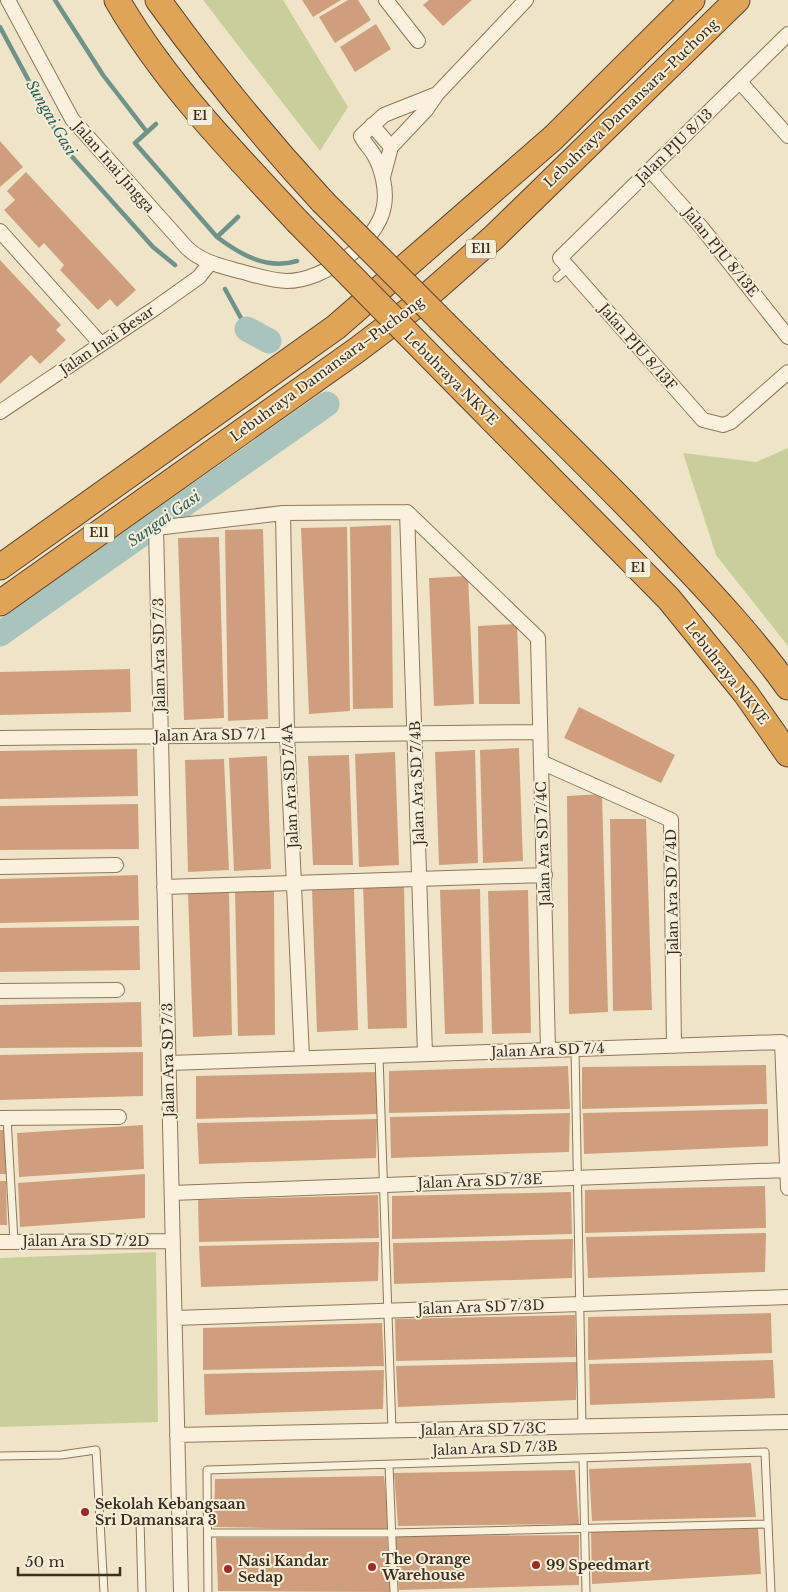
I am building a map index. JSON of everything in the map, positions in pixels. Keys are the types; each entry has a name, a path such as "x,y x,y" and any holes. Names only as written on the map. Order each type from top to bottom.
{"highway":[{"name":"Lebuhraya NKVE","path":"117,0 160,66 188,101 296,221 669,599 746,694 788,754"},
{"name":"E1","path":"158,0 196,54 257,130 323,202 613,490 689,570 762,652 788,687"},
{"name":"Lebuhraya Damansara–Puchong","path":"0,566 336,327 553,138 692,0"},
{"name":"Lebuhraya Damansara–Puchong","path":"0,603 357,350 419,303 494,237 737,0"}],"street":[{"name":"Jalan Inai Jingga","path":"8,0 72,119 197,257 210,263 288,281 318,274 343,260 370,236 382,216 384,206 382,178"},
{"path":"386,0 418,41"},
{"path":"382,178 391,147 426,110 437,94 526,0"},
{"name":"Jalan PJU 8/13","path":"564,263 650,170 788,34"},
{"path":"740,82 788,136"},
{"path":"382,178 374,155 362,136 384,115 437,94"},
{"path":"372,125 391,147"},
{"name":"Jalan PJU 8/13E","path":"650,170 702,228 788,337"},
{"path":"0,231 101,344"},
{"name":"Jalan Inai Besar","path":"0,412 199,277 210,263"},
{"name":"Jalan PJU 8/13F","path":"564,263 703,420 723,425 731,422 788,372"},
{"path":"283,513 407,512"},
{"name":"Jalan Ara SD 7/4C","path":"407,512 538,638 548,1050"},
{"name":"Jalan Ara SD 7/4B","path":"407,512 416,733 425,1054"},
{"name":"Jalan Ara SD 7/3","path":"181,1592 156,528 283,513"},
{"name":"Jalan Ara SD 7/4A","path":"283,513 287,734 302,1058"},
{"name":"Jalan Ara SD 7/1","path":"0,738 540,732"},
{"name":"Jalan Ara SD 7/4D","path":"541,762 671,820 674,1046"},
{"path":"0,867 116,865"},
{"path":"164,887 544,875"},
{"path":"0,991 117,990"},
{"name":"Jalan Ara SD 7/4","path":"169,1063 782,1042 788,1188"},
{"path":"4,1118 119,1117"},
{"name":"Jalan Ara SD 7/3E","path":"172,1193 787,1170"},
{"name":"Jalan Ara SD 7/2D","path":"7,1242 173,1241"},
{"name":"Jalan Ara SD 7/3D","path":"175,1318 788,1297"},
{"name":"Jalan Ara SD 7/3C","path":"178,1435 788,1422"}],"lane":[{"path":"557,278 564,263"},
{"path":"575,1049 582,1426"},
{"path":"379,1056 386,1310 392,1431"},
{"path":"4,1118 7,1242"},
{"path":"0,1456 61,1455 96,1450 104,1592"},
{"name":"Jalan Ara SD 7/3B","path":"208,1592 207,1470 765,1452 771,1592"},
{"path":"583,1458 586,1592"},
{"path":"389,1464 394,1592"},
{"path":"142,1592 140,1520 180,1522"},
{"path":"208,1533 392,1533 768,1524"}],"green space":[{"path":"203,0 283,0 348,107 320,151"},
{"path":"788,448 788,646 716,555 683,453 756,462"},
{"path":"156,1252 158,1422 0,1427 0,1258"}],"building":[{"path":"302,0 341,0 313,17"},
{"path":"348,0 358,0 371,20 335,43 319,17"},
{"path":"429,0 472,0 443,26 423,5"},
{"path":"376,24 391,49 355,72 340,47"},
{"path":"0,141 23,167 0,187"},
{"path":"26,172 136,290 117,307 110,299 98,310 60,270 64,265 44,243 39,248 4,210 15,200 7,191"},
{"path":"0,260 61,325 56,330 66,340 40,364 31,355 0,384"},
{"path":"391,525 393,708 353,709 350,527"},
{"path":"347,527 350,711 309,714 301,528"},
{"path":"263,529 268,719 228,721 225,530"},
{"path":"219,537 224,718 184,720 178,538"},
{"path":"468,576 474,704 434,706 429,578"},
{"path":"517,624 520,704 479,704 478,626"},
{"path":"130,669 131,712 0,715 0,672"},
{"path":"579,707 675,755 661,783 564,738"},
{"path":"519,748 523,861 483,863 480,750"},
{"path":"137,749 138,796 0,799 0,751"},
{"path":"475,750 478,863 439,865 435,752"},
{"path":"395,752 399,865 359,867 355,754"},
{"path":"349,755 353,865 313,865 308,756"},
{"path":"267,756 271,869 234,871 229,758"},
{"path":"224,759 229,870 188,872 185,760"},
{"path":"602,794 608,1012 569,1014 567,796"},
{"path":"138,804 139,849 0,850 0,806"},
{"path":"610,819 646,819 652,1010 613,1011"},
{"path":"138,875 139,920 0,923 0,879"},
{"path":"404,884 407,1028 368,1029 363,885"},
{"path":"354,887 358,1030 317,1032 312,889"},
{"path":"274,889 275,1035 238,1036 235,891"},
{"path":"480,889 483,1033 445,1034 440,890"},
{"path":"528,890 531,1033 492,1034 488,891"},
{"path":"229,892 232,1035 193,1037 188,893"},
{"path":"139,926 140,970 0,972 0,928"},
{"path":"141,1002 142,1047 0,1048 0,1005"},
{"path":"143,1052 143,1096 0,1100 0,1055"},
{"path":"766,1065 767,1104 582,1109 582,1067"},
{"path":"568,1066 570,1109 389,1113 389,1071"},
{"path":"376,1072 377,1114 196,1119 196,1076"},
{"path":"768,1109 768,1146 584,1154 583,1113"},
{"path":"570,1113 569,1152 391,1158 390,1117"},
{"path":"377,1119 376,1158 199,1164 197,1123"},
{"path":"143,1125 144,1169 19,1177 17,1133"},
{"path":"0,1130 5,1130 6,1174 0,1174"},
{"path":"145,1174 145,1218 20,1227 18,1183"},
{"path":"0,1181 6,1181 7,1225 0,1225"},
{"path":"765,1186 766,1228 585,1233 585,1190"},
{"path":"571,1192 572,1234 392,1239 392,1196"},
{"path":"378,1195 379,1238 199,1242 198,1200"},
{"path":"766,1233 765,1272 588,1278 586,1237"},
{"path":"573,1239 572,1278 394,1284 393,1243"},
{"path":"379,1242 378,1281 201,1287 199,1246"},
{"path":"771,1313 772,1353 588,1360 588,1317"},
{"path":"575,1315 576,1357 396,1361 395,1319"},
{"path":"382,1323 384,1366 203,1370 203,1328"},
{"path":"773,1360 775,1398 590,1405 589,1364"},
{"path":"577,1362 576,1400 398,1407 396,1366"},
{"path":"384,1370 383,1409 205,1415 204,1374"},
{"path":"751,1463 756,1517 592,1521 589,1469"},
{"path":"575,1470 579,1524 398,1526 394,1473"},
{"path":"384,1476 390,1530 214,1527 215,1479"},
{"path":"758,1528 761,1574 592,1584 591,1531"},
{"path":"579,1535 579,1585 399,1590 394,1536"},
{"path":"216,1538 387,1538 391,1592 218,1591"}],"waterway":[{"path":"55,0 103,75 147,132"},
{"name":"Sungai Gasi","path":"0,27 66,150 153,247 175,265"},
{"path":"156,124 135,143 217,237 235,250 255,259 275,264 297,261"},
{"path":"217,237 238,217"},
{"name":"Sungai Gasi","path":"225,289 247,329"},
{"name":"Sungai Gasi","path":"247,329 269,341"},
{"name":"Sungai Gasi","path":"0,634 327,404"}],"place":[{"name":"Sekolah Kebangsaan Sri Damansara 3","path":"85,1512"},
{"name":"99 Speedmart","path":"536,1565"},
{"name":"The Orange Warehouse","path":"372,1567"},
{"name":"Nasi Kandar Sedap","path":"228,1569"}]}
